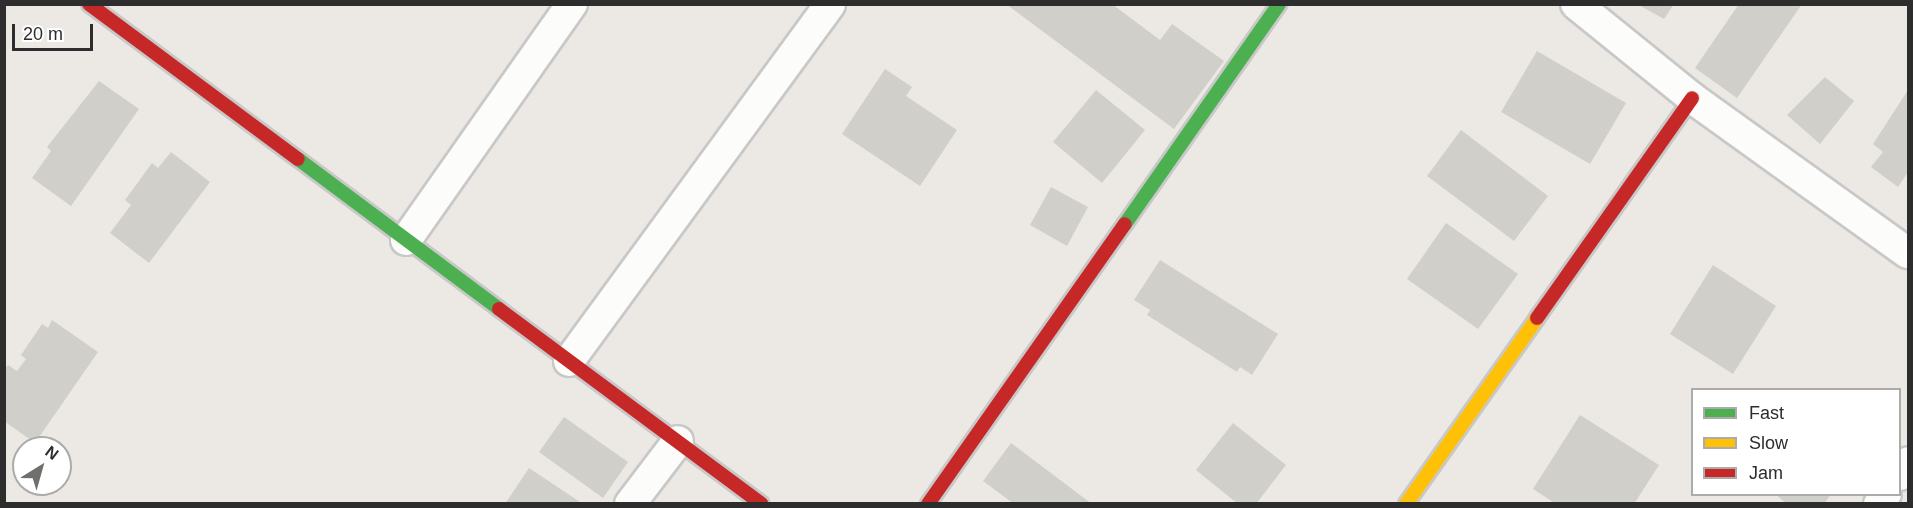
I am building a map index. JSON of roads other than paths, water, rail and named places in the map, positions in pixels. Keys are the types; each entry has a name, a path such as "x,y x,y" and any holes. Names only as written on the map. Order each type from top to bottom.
{"street":[{"path":"89,4 762,504"},
{"path":"406,240 572,4"},
{"path":"569,361 830,4"},
{"path":"928,504 1280,4"},
{"path":"1576,4 1692,98 1908,253"},
{"path":"1406,504 1692,98"},
{"path":"630,504 678,441"}]}
